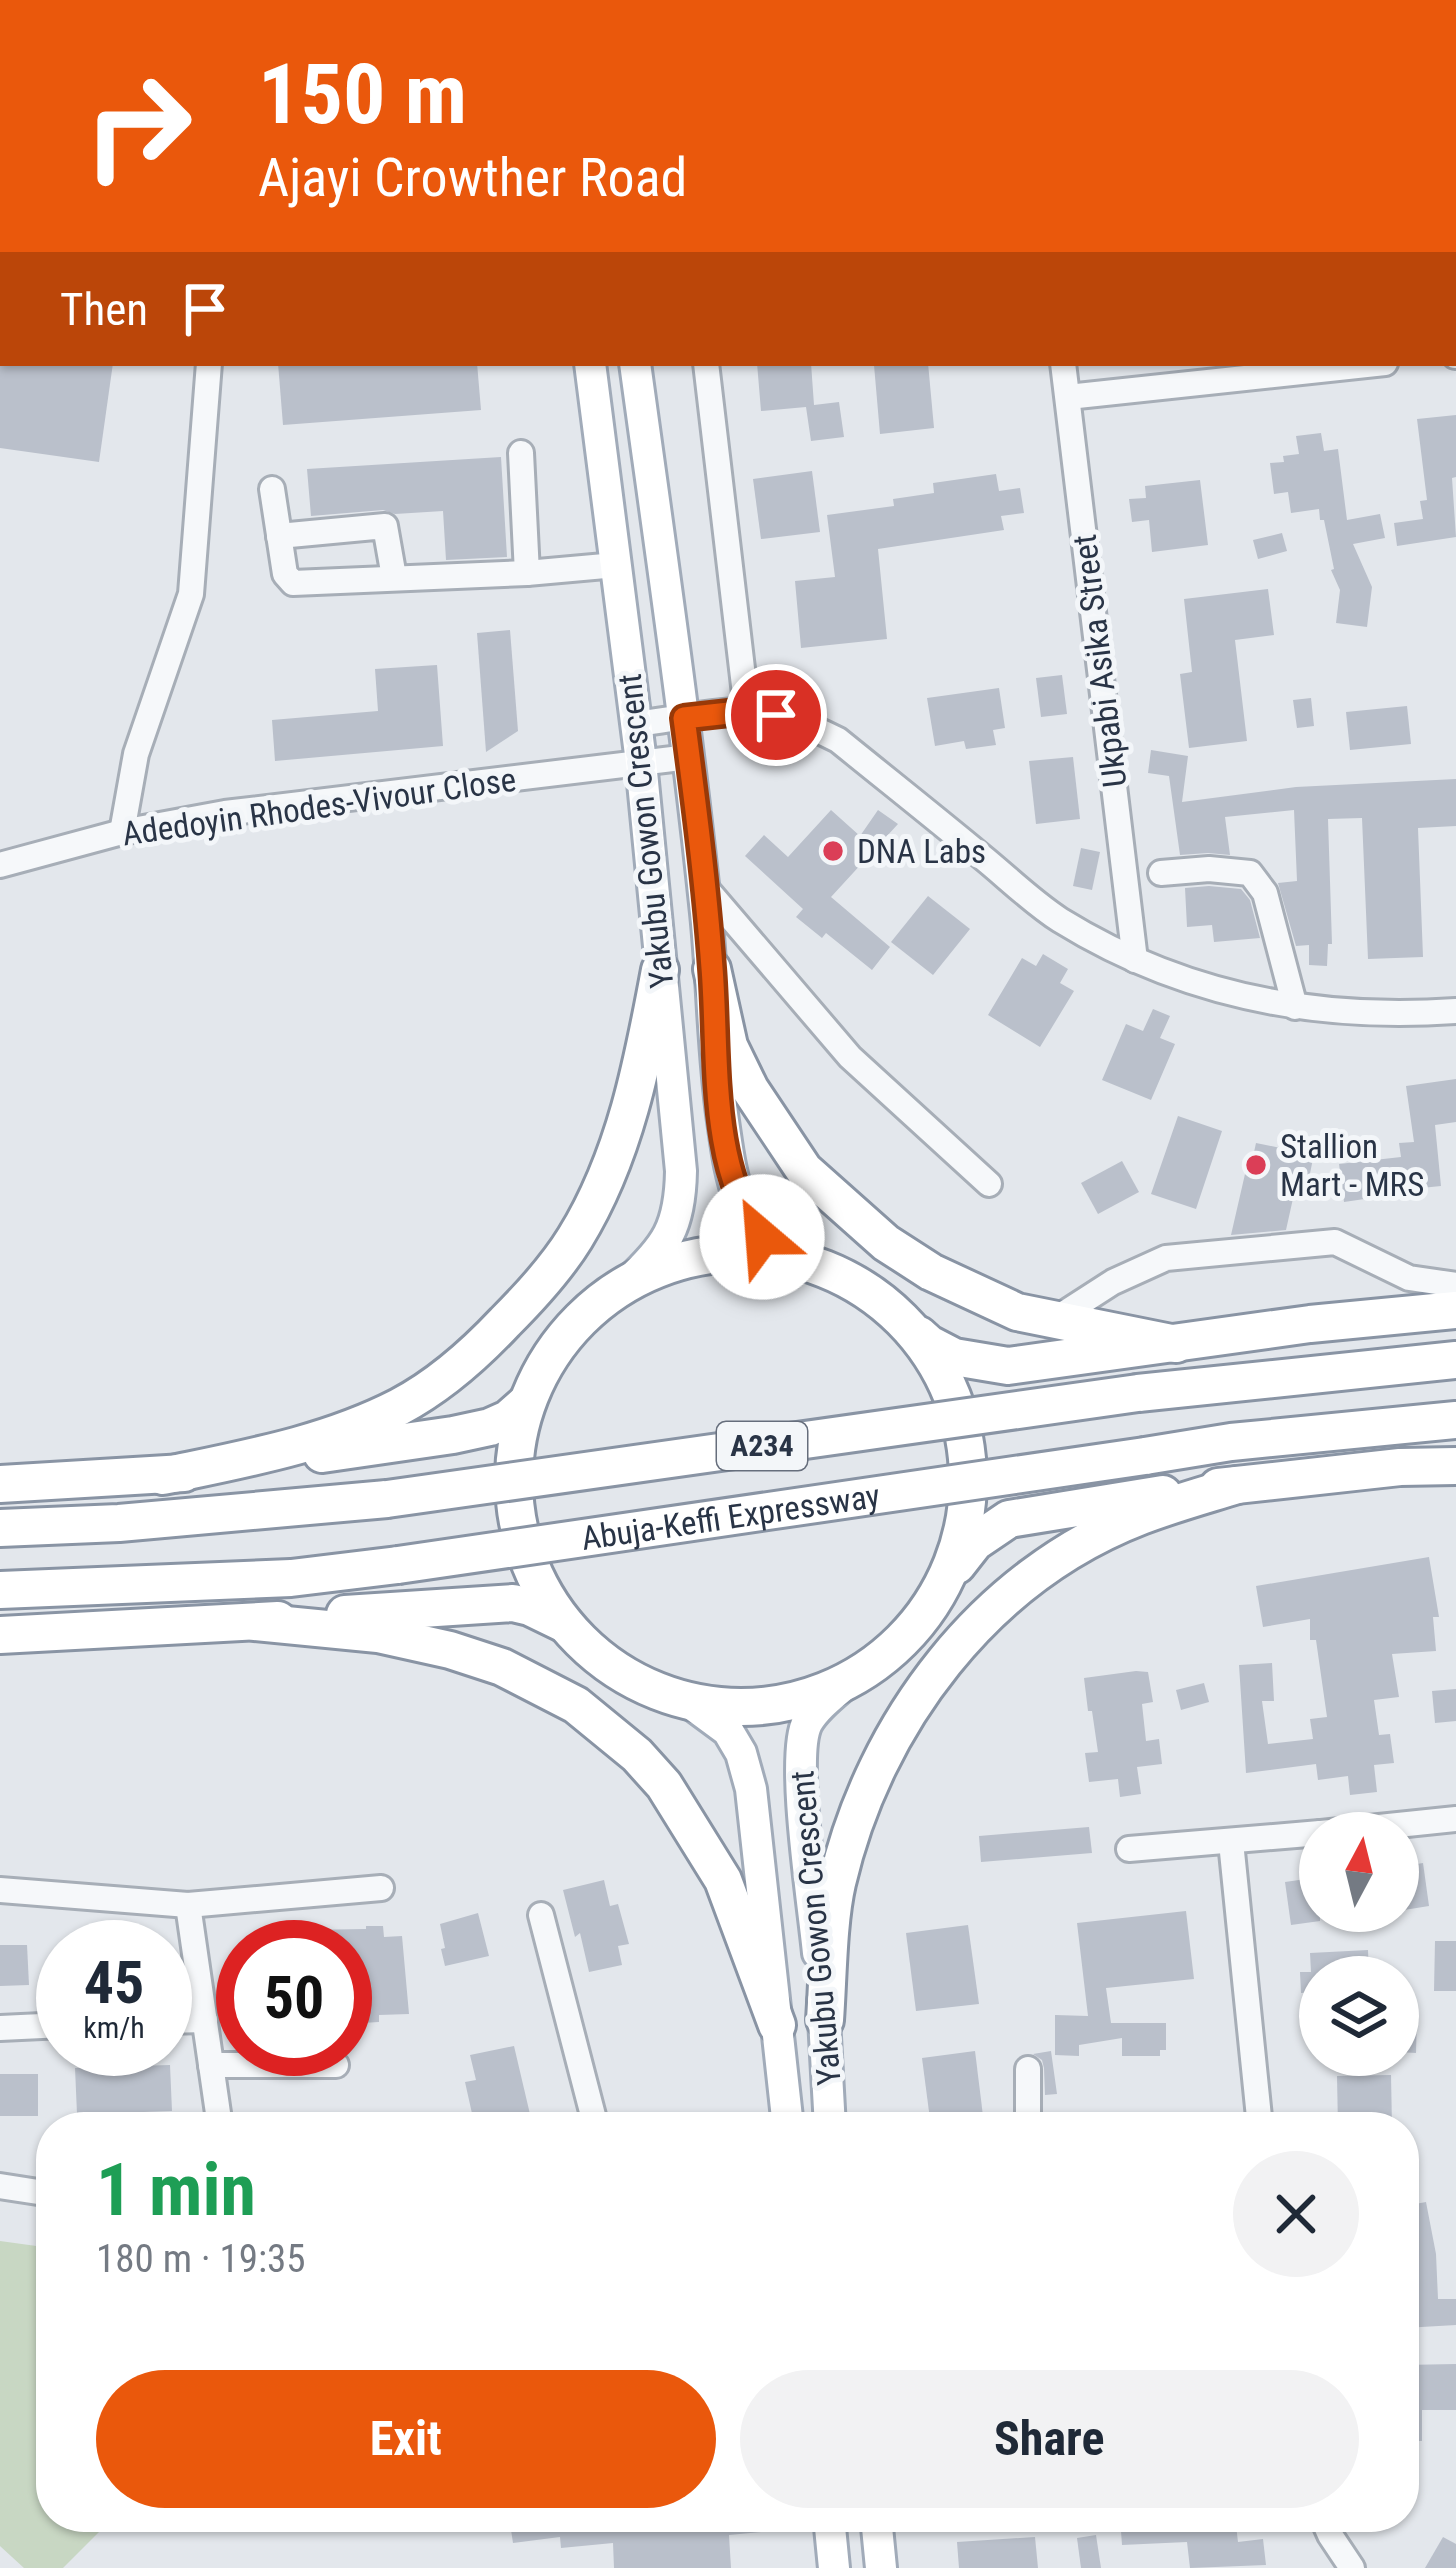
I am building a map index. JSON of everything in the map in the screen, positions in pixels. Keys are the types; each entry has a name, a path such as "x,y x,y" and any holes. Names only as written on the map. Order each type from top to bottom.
{"highway":[{"path":"712,969 729,1046 750,1089 804,1170 886,1243 931,1272 1017,1312 1176,1344"},
{"path":"163,1476 303,1445 399,1406 453,1372 493,1336 536,1291 575,1239 603,1185 621,1140 644,1054 660,970"},
{"path":"1456,1310 1310,1324 1009,1366 954,1357 929,1344 854,1286 801,1264 766,1254 705,1256 675,1262 627,1283 589,1310 541,1370 525,1404 514,1461 516,1520 526,1557 566,1624 620,1672 686,1700 720,1706 772,1704 822,1692 853,1677 908,1634 975,1541 1009,1519 1120,1498 1400,1467 1456,1466"},
{"path":"905,1322 949,1387 962,1424 968,1502 947,1577"},
{"name":"Abuja-Keffi Expressway","path":"0,1528 119,1523 387,1499 1138,1393 1456,1360"},
{"path":"0,1484 163,1476 453,1435 490,1427 525,1404"},
{"name":"Abuja-Keffi Expressway","path":"0,1590 291,1578 1232,1442 1456,1420"},
{"path":"825,2020 836,1886 873,1775 926,1682 993,1610 1057,1559 1138,1517 1237,1485"},
{"path":"0,1635 255,1622 494,1602 530,1607 566,1624"},
{"path":"255,1622 378,1634 450,1650 502,1667 576,1705 638,1755 664,1785 723,1880 777,2025"}],"main road":[{"name":"Yakubu Gowon Crescent","path":"590,366 640,762 681,1172 675,1224 665,1244 627,1283"},
{"name":"Yakubu Gowon Crescent","path":"635,366 704,884 728,1160 750,1221 762,1237 801,1264"},
{"name":"Yakubu Gowon Crescent","path":"829,2112 802,1791 802,1736 808,1720 853,1677"},
{"name":"Yakubu Gowon Crescent","path":"686,1700 728,1731 741,1753 751,1789 786,2112"},
{"path":"830,2532 834,2568"},
{"path":"877,2532 881,2568"}],"street":[{"path":"122,832 136,754 191,594 209,366"},
{"path":"706,366 747,711"},
{"name":"Ukpabi Asika Street","path":"1064,366 1135,960"},
{"path":"1068,397 1357,366"},
{"path":"521,452 527,573"},
{"path":"272,488 285,574 293,583 616,565"},
{"path":"279,536 385,526 394,577"},
{"path":"635,724 747,711 806,724 838,740 1057,918 1135,960 1210,989 1295,1007 1395,1016 1456,1011"},
{"name":"Adedoyin Rhodes-Vivour Close","path":"0,865 122,832 225,813 689,758"},
{"path":"1161,873 1209,868 1250,873 1265,893 1295,1007"},
{"path":"704,884 850,1057 989,1184"},
{"path":"1054,1320 1113,1282 1166,1258 1336,1242 1409,1278 1456,1285"},
{"path":"1419,1823 1456,1819"},
{"path":"1129,1849 1299,1835"},
{"path":"1231,1842 1258,2112"},
{"path":"0,1890 188,1905 381,1888"},
{"path":"188,1905 218,2112"},
{"path":"541,1915 592,2112"},
{"path":"192,2020 205,2020"},
{"path":"0,2028 36,2026"},
{"path":"211,2065 216,2065"},
{"path":"1028,2069 1028,2112"},
{"path":"0,2186 36,2192"},
{"path":"1329,2532 1352,2568"}],"green space":[{"path":"0,2241 36,2246 36,2532 99,2532 63,2568 24,2568 0,2546"}],"building":[{"path":"0,366 113,366 99,462 0,448"},
{"path":"278,366 477,366 481,410 283,425"},
{"path":"757,366 811,366 814,405 839,402 844,437 811,441 806,407 761,411"},
{"path":"874,366 928,366 934,428 880,434"},
{"path":"1456,415 1456,477 1452,478 1456,537 1397,546 1394,523 1423,519 1420,501 1427,500 1417,419"},
{"path":"1321,433 1324,451 1338,449 1347,520 1380,514 1385,538 1353,544 1372,587 1367,627 1336,623 1340,590 1331,570 1319,509 1291,513 1288,492 1274,494 1270,463 1299,454 1296,436"},
{"path":"501,457 507,557 446,560 443,511 311,516 307,469"},
{"path":"812,471 820,532 761,539 753,479"},
{"path":"996,474 999,491 1020,488 1024,513 1001,516 1004,530 878,549 887,639 801,648 795,581 835,577 827,515 894,506 893,499 934,493 933,483"},
{"path":"1200,480 1208,545 1152,552 1149,520 1132,522 1129,499 1146,498 1145,486"},
{"path":"1282,533 1287,551 1258,559 1253,540"},
{"path":"1268,589 1274,635 1235,640 1247,741 1189,748 1180,674 1192,672 1184,599"},
{"path":"510,630 518,731 486,752 477,633"},
{"path":"437,665 443,746 275,761 272,720 378,711 375,669"},
{"path":"1062,675 1067,714 1041,717 1036,678"},
{"path":"999,688 1005,728 993,730 996,745 966,749 964,741 935,746 927,698"},
{"path":"1311,698 1314,726 1297,728 1293,700"},
{"path":"1407,706 1411,744 1350,750 1346,712"},
{"path":"1151,750 1188,756 1182,802 1296,787 1456,779 1456,826 1418,828 1423,957 1368,959 1362,818 1328,819 1332,944 1328,944 1327,966 1309,965 1309,945 1296,946 1278,883 1297,881 1294,810 1225,817 1230,855 1180,855 1169,776 1148,773"},
{"path":"1073,757 1080,819 1036,824 1029,761"},
{"path":"831,810 860,836 878,810 898,824 831,897 890,947 872,970 826,933 822,938 796,917 803,909 745,856 764,835 788,857"},
{"path":"1081,848 1100,852 1092,890 1073,886"},
{"path":"1185,888 1241,889 1250,900 1260,938 1214,942 1212,925 1187,927"},
{"path":"928,896 970,929 933,975 891,942"},
{"path":"1043,954 1068,969 1060,983 1074,991 1040,1047 988,1015 1022,958 1036,966"},
{"path":"1153,1009 1170,1016 1160,1038 1175,1044 1151,1100 1102,1080 1126,1024 1143,1031"},
{"path":"1456,1079 1456,1122 1435,1125 1441,1186 1344,1202 1339,1164 1401,1157 1399,1143 1414,1142 1406,1086"},
{"path":"1178,1116 1222,1131 1196,1209 1151,1194"},
{"path":"1256,1143 1295,1151 1296,1145 1315,1149 1307,1188 1296,1185 1286,1230 1231,1235 1245,1174 1249,1175"},
{"path":"1122,1161 1139,1192 1098,1214 1081,1183"},
{"path":"1429,1557 1439,1617 1433,1617 1436,1651 1392,1654 1399,1697 1374,1700 1379,1735 1390,1734 1394,1763 1374,1765 1377,1792 1350,1795 1348,1776 1318,1780 1316,1764 1246,1773 1239,1665 1272,1663 1274,1701 1262,1701 1268,1744 1313,1739 1310,1719 1327,1717 1310,1619 1263,1627 1256,1586"},
{"path":"1148,1672 1153,1702 1142,1704 1146,1741 1159,1739 1162,1764 1137,1767 1141,1794 1120,1797 1118,1779 1089,1782 1085,1753 1098,1752 1084,1678"},
{"path":"1204,1683 1209,1702 1181,1710 1176,1690"},
{"path":"1456,1689 1456,1721 1435,1723 1432,1691"},
{"path":"1089,1827 1092,1853 981,1862 979,1836"},
{"path":"1423,1863 1429,1906 1419,1908 1419,1864"},
{"path":"604,1880 610,1906 618,1904 629,1944 618,1946 622,1965 589,1972 563,1890"},
{"path":"1299,1880 1299,1924 1291,1925 1285,1882"},
{"path":"1186,1911 1194,1979 1106,1988 1111,2023 1166,2023 1166,2050 1160,2050 1160,2056 1122,2056 1122,2038 1079,2045 1079,2056 1055,2055 1055,2015 1088,2016 1077,1923"},
{"path":"478,1913 489,1956 445,1966 440,1924"},
{"path":"968,1925 979,2004 916,2011 906,1933"},
{"path":"372,1926 383,1926 384,1937 402,1936 409,2014 379,2015 379,2022 372,2022"},
{"path":"1435,1941 1456,1941 1456,1991 1434,1991"},
{"path":"0,1945 27,1945 29,1985 0,1986"},
{"path":"1368,1950 1368,1956 1310,1956"},
{"path":"514,2046 529,2112 472,2112 465,2082 476,2080 470,2055"},
{"path":"975,2051 983,2112 929,2112 922,2058"},
{"path":"1051,2051 1057,2094 1045,2095 1042,2060 1033,2054"},
{"path":"0,2074 38,2076 36,2116 0,2116"},
{"path":"75,2076 170,2076 172,2111 77,2112"},
{"path":"1337,2076 1391,2076 1392,2112 1338,2112"},
{"path":"1426,2202 1438,2299 1456,2299 1456,2325 1419,2327 1419,2203"},
{"path":"1456,2364 1456,2410 1422,2410 1422,2441 1419,2441 1419,2365"},
{"path":"511,2532 761,2532 729,2535 731,2568 614,2568 613,2543 561,2548 560,2537 513,2543"},
{"path":"1121,2532 1237,2532 1238,2542 1263,2539 1266,2565 1190,2568 1187,2542 1122,2545"},
{"path":"1096,2535 1101,2568 1081,2568 1077,2538"},
{"path":"1035,2537 1038,2568 959,2568 957,2542"},
{"path":"1443,2537 1456,2544 1456,2568 1425,2568"}],"place":[{"name":"DNA Labs","path":"833,851"},
{"name":"Stallion Mart - MRS","path":"1256,1165"}],"route":[{"path":"762,1237 739,1198 728,1160 684,718 747,711 776,715"}]}
